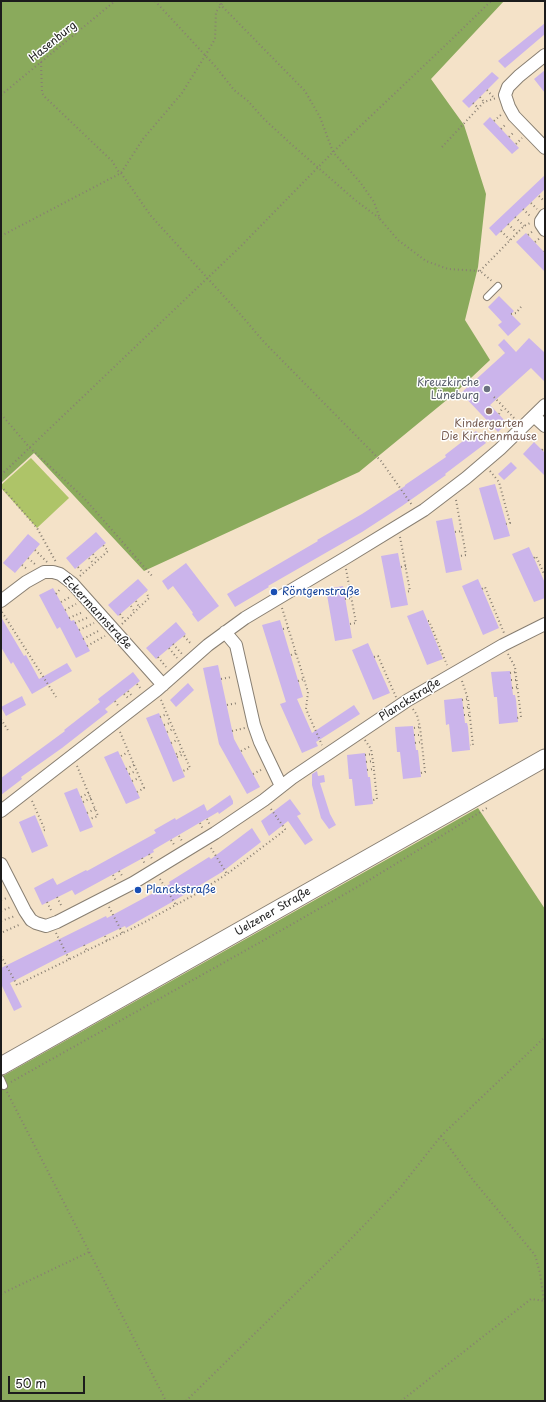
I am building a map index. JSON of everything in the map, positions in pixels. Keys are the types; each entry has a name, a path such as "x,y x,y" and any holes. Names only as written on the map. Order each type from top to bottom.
{"main road":[{"name":"Uelzener Straße","path":"1,1066 545,758"}],"street":[{"path":"545,55 519,76 500,96 514,116 545,148"},
{"path":"1,811 160,687 245,618 418,514 483,463 545,405"},
{"path":"534,416 545,426"},
{"name":"Eckermannstraße","path":"1,601 26,582 44,572 53,572 68,580 104,619 160,687"},
{"name":"Planckstraße","path":"52,925 155,870 205,840 403,702 505,643 545,624"},
{"path":"226,632 236,645 254,725 260,742 281,786"},
{"path":"1,864 28,915 42,925 52,925"}],"lane":[{"path":"487,297 498,286"},
{"path":"1,1079 4,1086"}],"path":[{"name":"Hasenburg","path":"1,95 115,1"},
{"path":"155,1 234,90 248,101 264,119 355,200 380,219 398,240 426,261 448,269 480,271 498,286"},
{"path":"217,1 305,91 320,117 333,152 360,182 374,202 380,219"},
{"path":"1,236 120,173 143,139 182,93 205,56 215,39 216,12 220,4 224,1"},
{"path":"1,475 240,247 333,152 491,1"},
{"path":"41,62 42,93 45,97 112,161 151,216 264,342 380,461 418,514"},
{"path":"487,90 500,96"},
{"path":"442,147 484,102 500,96"},
{"path":"480,97 484,102"},
{"path":"473,104 478,108"},
{"path":"539,196 545,202"},
{"path":"523,209 542,222"},
{"path":"515,217 524,226"},
{"path":"480,271 524,226 542,222"},
{"path":"508,224 517,233"},
{"path":"501,231 510,240"},
{"path":"511,314 516,313 521,307"},
{"path":"494,397 522,427"},
{"path":"499,414 503,407"},
{"path":"1,414 29,447 84,498 153,577"},
{"path":"542,450 545,447"},
{"path":"483,463 499,482 510,523 506,524"},
{"path":"1,486 37,528 68,580 82,573 108,551 103,545"},
{"path":"450,489 455,497 466,555 460,556"},
{"path":"499,498 503,497"},
{"path":"395,528 401,539 410,591 405,592"},
{"path":"455,532 462,531"},
{"path":"93,554 98,560"},
{"path":"534,558 536,556 545,576"},
{"path":"89,558 94,564"},
{"path":"341,561 346,569 356,623 350,624"},
{"path":"401,567 406,566"},
{"path":"78,567 82,573"},
{"path":"482,588 485,587 515,667 519,704 518,711 520,718 517,718"},
{"path":"69,618 124,621 149,598 146,592"},
{"path":"277,598 308,692 306,709 326,755"},
{"path":"345,599 351,598"},
{"path":"136,601 139,607"},
{"path":"131,606 134,612"},
{"path":"1,610 56,697"},
{"path":"120,614 124,621"},
{"path":"75,623 104,619"},
{"path":"79,630 104,619"},
{"path":"83,639 104,619"},
{"path":"87,646 104,619"},
{"path":"428,621 439,646 468,695 473,738 473,745 470,746"},
{"path":"6,626 10,624"},
{"path":"283,629 288,628"},
{"path":"11,634 15,632"},
{"path":"15,642 19,639"},
{"path":"21,651 25,648"},
{"path":"291,655 296,653"},
{"path":"374,657 378,656 388,678 403,702 417,715 420,727 425,772 421,772"},
{"path":"32,667 36,665"},
{"path":"510,673 516,672"},
{"path":"384,680 388,678"},
{"path":"41,682 45,679"},
{"path":"298,681 304,679"},
{"path":"511,680 517,680"},
{"path":"160,687 167,714 190,768 183,771"},
{"path":"512,688 517,687"},
{"path":"462,700 468,699"},
{"path":"463,708 469,707"},
{"path":"302,711 306,709"},
{"path":"160,717 167,714"},
{"path":"464,716 470,715"},
{"path":"1,719 9,732"},
{"path":"115,722 144,788 137,792"},
{"path":"164,726 171,723"},
{"path":"414,728 420,727"},
{"path":"167,732 173,729"},
{"path":"311,731 315,729"},
{"path":"468,732 472,731"},
{"path":"360,732 371,749 372,754 377,799 373,800"},
{"path":"414,735 420,734"},
{"path":"171,742 178,740"},
{"path":"415,743 421,742"},
{"path":"176,754 182,751"},
{"path":"121,756 128,752"},
{"path":"177,757 184,754"},
{"path":"365,755 372,754"},
{"path":"72,756 98,816 90,820"},
{"path":"366,762 373,761"},
{"path":"126,769 134,765"},
{"path":"367,770 373,769"},
{"path":"129,774 136,771"},
{"path":"132,781 140,778"},
{"path":"27,791 45,830 42,831"},
{"path":"372,793 376,792"},
{"path":"81,797 88,793"},
{"path":"83,802 91,798"},
{"path":"1,956 17,985 123,934 194,895 227,874 285,830 264,800"},
{"path":"166,1401 4,1086 280,932 366,882 489,806"},
{"path":"87,813 95,809"},
{"path":"267,837 270,841"},
{"path":"205,840 227,874"},
{"path":"242,857 245,861"},
{"path":"155,870 176,905"},
{"path":"211,879 213,883"},
{"path":"191,891 194,895"},
{"path":"104,898 123,934"},
{"path":"160,909 162,913"},
{"path":"1,921 28,915"},
{"path":"3,932 28,915"},
{"path":"140,920 142,924"},
{"path":"52,925 69,959"},
{"path":"105,936 108,941"},
{"path":"84,946 87,951"},
{"path":"51,962 54,967"},
{"path":"31,972 34,977"},
{"path":"186,1401 343,1247 400,1188 441,1136 545,1037"},
{"path":"401,1401 531,1299 544,1301 540,1273 535,1254 473,1180 441,1136"},
{"path":"1,1294 89,1252"}],"green space":[{"path":"1,1 504,1 431,79 464,125 486,194 478,267 465,320 490,360 454,394 359,472 144,571 34,453 1,483"},
{"path":"31,458 69,498 37,528 1,488 1,485"},
{"path":"478,808 545,909 545,1401 1,1401 1,1077"}],"building":[{"path":"545,23 545,34 505,68 498,61"},
{"path":"545,70 545,93 534,79"},
{"path":"492,72 499,78 469,108 462,101"},
{"path":"490,117 519,148 512,154 483,124"},
{"path":"545,175 545,189 496,236 489,228"},
{"path":"526,233 545,253 545,272 516,242"},
{"path":"499,296 514,311 511,314 521,324 508,336 498,325 502,322 488,307"},
{"name":"Kreuzkirche Lüneburg","path":"529,338 545,353 545,382 531,368 490,405 507,423 498,432 461,393 505,353 498,345 504,339 516,352"},
{"path":"476,431 486,443 445,474 446,475 362,532 268,586 269,587 235,607 227,594 318,541 317,540 362,514 405,486 446,457 445,455"},
{"path":"534,442 545,453 545,476 523,454"},
{"path":"511,462 517,468 504,480 498,474"},
{"path":"495,484 510,536 494,540 479,488"},
{"path":"452,518 462,570 446,573 436,521"},
{"path":"96,532 106,543 75,569 66,558"},
{"path":"28,534 40,544 15,573 3,563"},
{"path":"529,547 545,583 545,598 534,602 512,554"},
{"path":"398,553 408,605 391,608 381,556"},
{"path":"186,563 219,606 198,622 173,586 168,590 162,581"},
{"path":"138,579 148,590 118,616 108,605"},
{"path":"478,579 499,628 483,635 462,586"},
{"path":"343,586 352,638 335,641 326,589"},
{"path":"53,588 71,621 74,620 90,651 76,658 60,627 57,629 39,595"},
{"path":"423,610 443,659 427,665 407,616"},
{"path":"1,617 24,656 26,655 39,679 67,663 72,671 32,694 13,662 11,664 1,647"},
{"path":"280,620 303,697 297,699 312,733 354,705 360,714 316,742 318,746 302,753 280,704 286,702 262,625"},
{"path":"176,622 186,634 156,659 146,648"},
{"path":"368,643 390,693 373,700 352,650"},
{"path":"218,665 234,739 260,787 247,794 219,744 203,668"},
{"path":"510,671 513,695 515,695 516,700 518,722 499,724 497,697 494,697 491,672"},
{"path":"133,672 140,681 105,709 108,712 62,748 21,777 22,779 1,795 1,778 65,731 64,730 100,702 98,699"},
{"path":"188,683 194,690 176,707 170,700"},
{"path":"22,696 26,705 6,716 1,707"},
{"path":"462,698 465,723 467,723 468,727 470,750 452,752 449,724 446,725 444,700"},
{"path":"159,713 185,777 173,782 146,718"},
{"path":"413,726 416,750 418,750 421,777 403,779 400,752 397,752 395,727"},
{"path":"118,751 140,798 126,804 104,757"},
{"path":"365,753 368,777 370,777 373,804 355,806 352,779 349,779 347,755"},
{"path":"317,771 318,776 324,775 325,782 320,783 330,814 336,825 329,829 321,818 312,785 312,774"},
{"path":"77,788 93,827 80,832 64,793"},
{"path":"230,795 233,804 219,814 218,812 153,850 154,852 75,895 72,890 42,905 34,888 53,878 57,885 86,870 87,871 156,833 154,830 175,818 176,820 204,804 207,811"},
{"path":"290,799 301,814 297,816 313,840 305,845 288,821 269,836 261,821"},
{"path":"35,815 48,846 32,853 19,822"},
{"path":"252,828 261,842 222,872 126,928 125,926 10,983 22,1007 14,1011 1,984 1,968 106,916 107,918 170,884 169,882 209,857 211,859"}],"place":[{"name":"Kreuzkirche Lüneburg","path":"487,389"},
{"name":"Kindergarten Die Kirchenmäuse","path":"489,411"},
{"name":"Röntgenstraße","path":"274,592"},
{"name":"Planckstraße","path":"138,890"}]}
